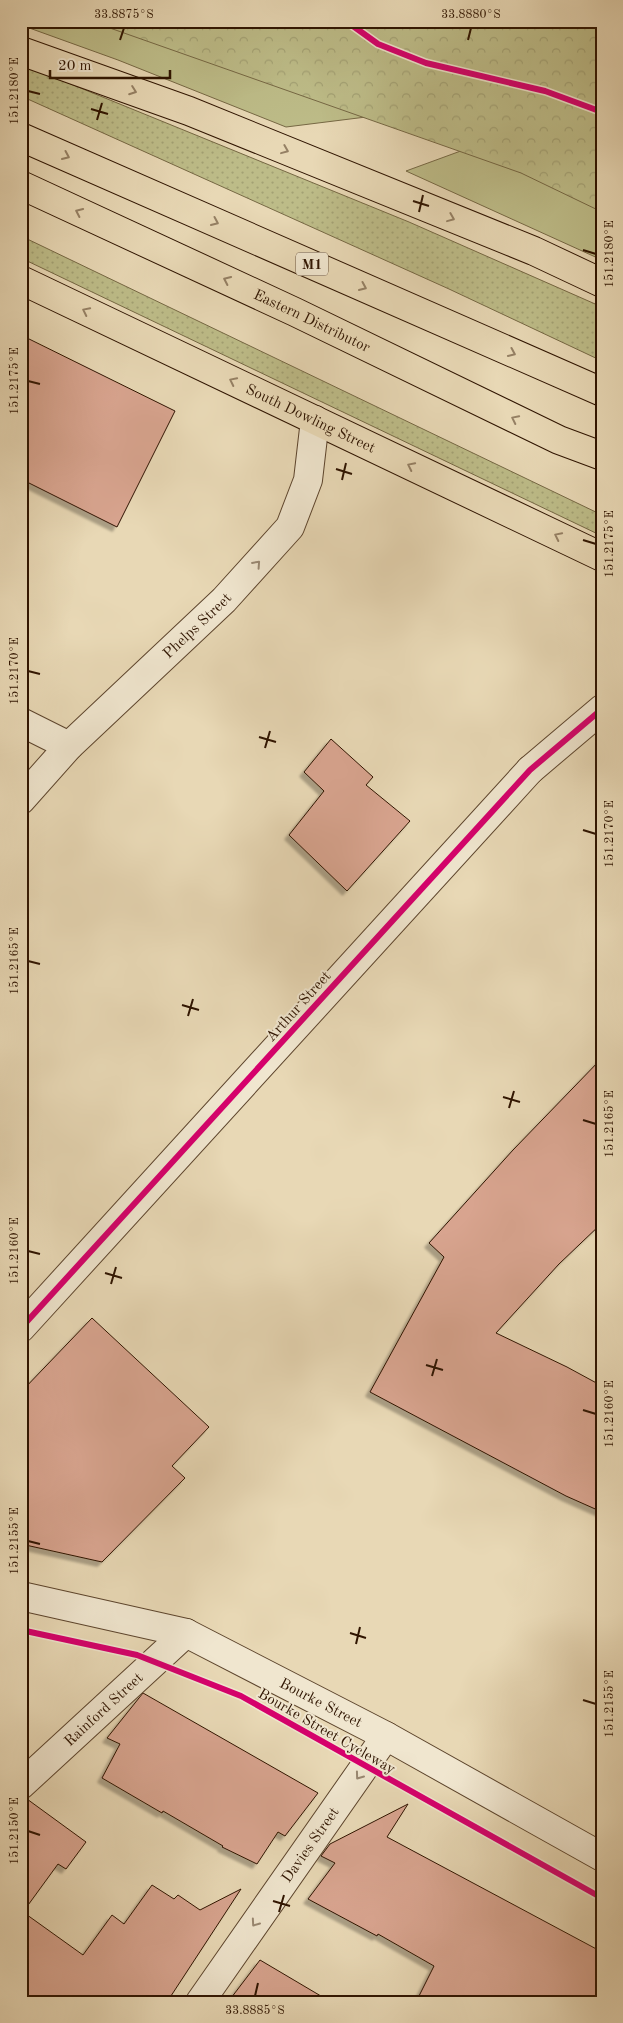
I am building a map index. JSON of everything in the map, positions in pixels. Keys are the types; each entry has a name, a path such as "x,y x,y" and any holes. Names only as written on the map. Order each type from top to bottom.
{"main road":[{"path":"21,52 189,111 525,247 602,283"},
{"name":"M1","path":"21,136 602,392"},
{"name":"Eastern Distributor","path":"21,185 295,312 559,440 602,456"},
{"name":"South Dowling Street","path":"21,280 602,557"},
{"path":"559,440 602,468"}],"street":[{"name":"Phelps Street","path":"21,800 69,746 224,600 290,527 308,480 315,420"},
{"name":"Arthur Street","path":"21,1328 530,770 602,709"},
{"path":"21,722 69,746"},
{"name":"Bourke Street","path":"21,1596 186,1634 386,1736 602,1857"},
{"name":"Rainford Street","path":"21,1785 186,1634"},
{"name":"Davies Street","path":"200,2002 386,1736"}],"green space":[{"path":"21,21 224,21 422,110 286,127 118,60 21,25"},
{"path":"90,21 602,21 602,212 521,173"},
{"path":"21,66 56,78 409,222 602,307 602,361 449,289 21,96"},
{"path":"499,137 602,198 602,260 406,171"},
{"path":"21,236 602,515 602,536 21,258"}],"building":[{"path":"21,335 175,411 117,527 21,479"},
{"path":"331,739 373,777 366,785 410,821 347,891 289,835 324,791 304,772"},
{"path":"602,1058 602,1223 559,1264 496,1333 602,1386 602,1512 566,1496 370,1392 444,1257 429,1243 513,1150"},
{"path":"92,1318 209,1427 172,1466 185,1478 102,1562 21,1544 21,1392"},
{"path":"143,1693 318,1793 285,1836 278,1832 257,1864 222,1847 163,1811 162,1813 102,1778 120,1744 107,1738"},
{"path":"27,1799 86,1842 66,1869 58,1864 23,1912 83,1955 112,1915 124,1924 152,1885 174,1899 178,1895 200,1910 241,1889 167,2002 21,2002 21,1800"},
{"path":"408,1804 387,1837 602,1952 602,2002 416,2002 434,1966 378,1934 377,1936 308,1899 335,1863 321,1856 330,1844"},
{"path":"260,1960 331,2002 228,2002"}],"cycle path":[{"path":"346,21 378,44 426,63 545,91 602,112"},
{"path":"21,1328 530,770 602,709"},
{"name":"Bourke Street Cycleway","path":"21,1630 137,1655 241,1696 602,1898"}]}
